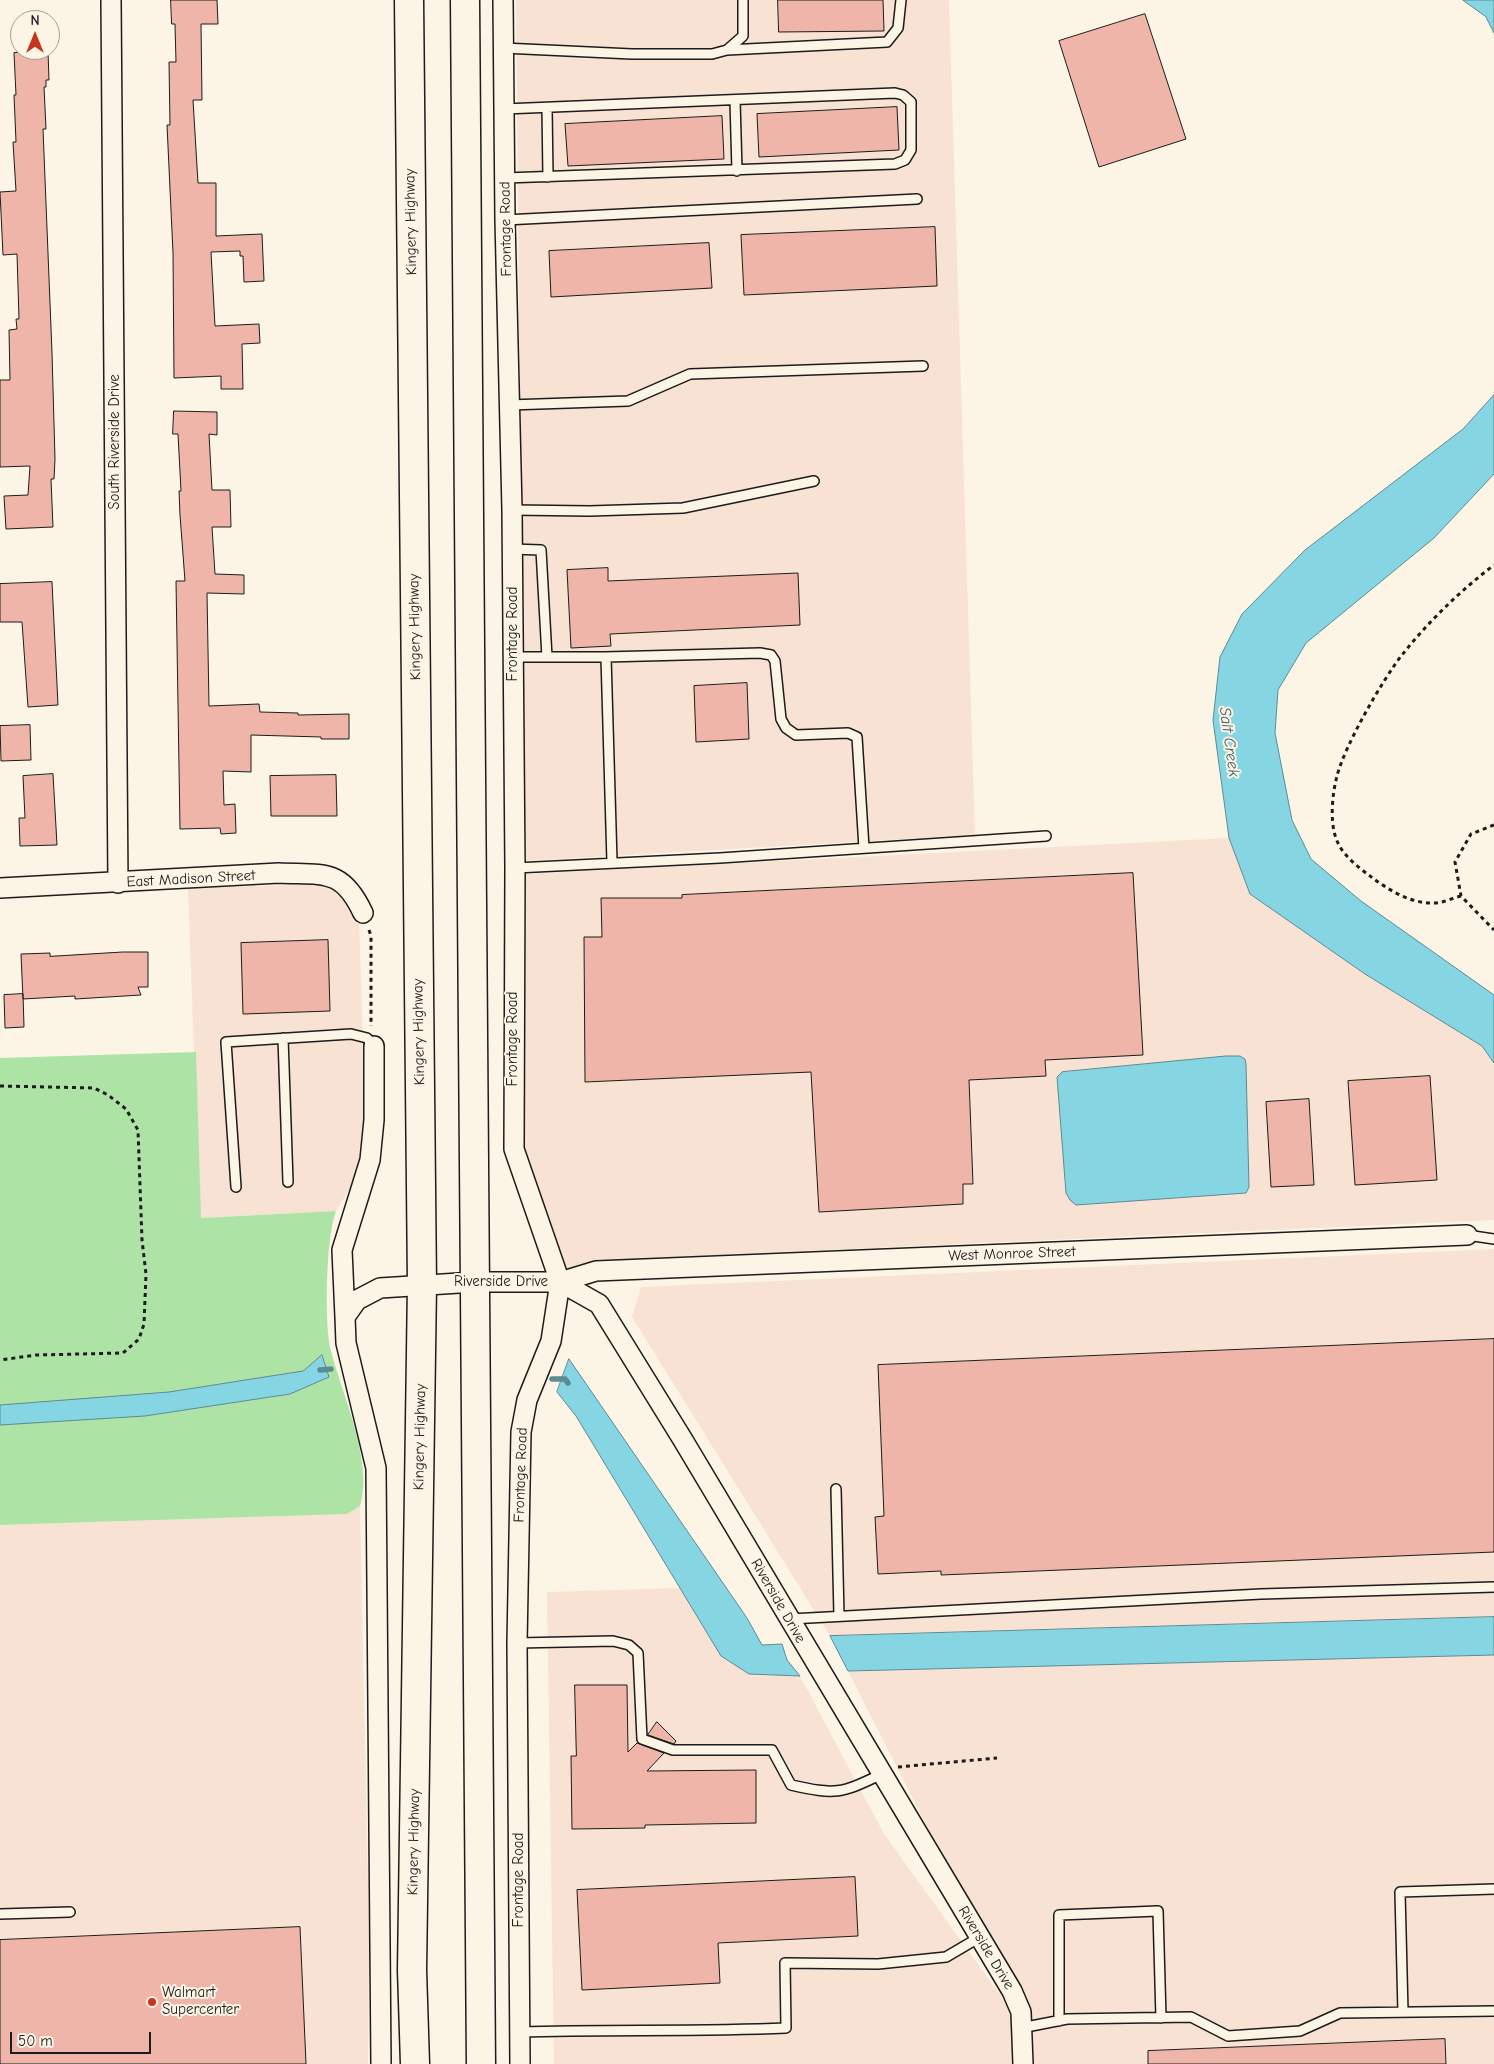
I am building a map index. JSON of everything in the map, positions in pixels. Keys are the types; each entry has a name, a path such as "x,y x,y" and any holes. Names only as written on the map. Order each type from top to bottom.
{"highway":[{"name":"Kingery Highway","path":"409,0 422,1284 412,1970 415,2064"},
{"path":"465,0 481,2064"}],"street":[{"name":"South Riverside Drive","path":"111,0 118,883"},
{"name":"Frontage Road","path":"503,0 505,220 512,510 515,868 514,1149 560,1282 551,1341 527,1400 521,1432 517,1643 520,2064"},
{"name":"East Madison Street","path":"0,888 279,873 326,876 335,877 346,886 355,897 363,913"},
{"path":"374,1046 374,1120 370,1160 342,1250 346,1343 376,1468 381,2064"},
{"name":"West Monroe Street","path":"560,1282 596,1271 1467,1235"},
{"name":"Riverside Drive","path":"422,1284 560,1282 599,1304 1012,1991 1021,2012 1023,2064"},
{"path":"346,1318 357,1300 380,1288 422,1284"}],"lane":[{"path":"727,50 743,36 743,0"},
{"path":"503,48 632,54 712,54 727,50 888,42 898,28 901,0"},
{"path":"504,109 896,93 904,95 910,102 912,150 905,160 894,164 505,178"},
{"path":"735,100 738,171"},
{"path":"547,108 548,176"},
{"path":"505,220 917,199"},
{"path":"509,405 628,401 690,374 924,366"},
{"path":"512,510 590,511 683,508 814,481"},
{"path":"512,549 541,550 547,657"},
{"path":"513,657 760,653 771,655 775,661 781,719 786,728 796,735 848,732 857,737 864,848"},
{"path":"605,657 612,862"},
{"path":"515,868 1046,836"},
{"path":"236,1187 226,1042 351,1034 367,1038 374,1046"},
{"path":"283,1038 288,1182"},
{"path":"1467,1235 1494,1239"},
{"path":"836,1490 839,1616"},
{"path":"790,1619 1261,1594 1494,1587"},
{"path":"517,1643 613,1641 629,1645 638,1653 642,1739 665,1748 673,1750 772,1750 791,1785 824,1792 847,1790 880,1772"},
{"path":"1403,2012 1400,1892 1494,1890"},
{"path":"1059,2021 1059,1915 1158,1911 1162,2018"},
{"path":"0,1914 70,1912"},
{"path":"520,2032 581,2030 622,2032 725,2031 786,2028 785,1963 878,1964 946,1957 980,1937"},
{"path":"1021,2028 1059,2021 1191,2017 1228,2036 1300,2031 1340,2013 1494,2011"}],"path":[{"path":"1461,896 1433,904 1416,901 1381,885 1361,870 1338,843 1333,806 1337,775 1347,750 1375,697 1400,657 1435,617 1494,565"},
{"path":"1494,826 1471,834 1455,862 1461,896 1494,930"},
{"path":"363,913 371,936 371,1026 374,1046"},
{"path":"0,1086 94,1088 108,1095 126,1109 138,1130 142,1240 146,1274 144,1324 138,1339 123,1353 36,1355 0,1360"},
{"path":"880,1772 997,1758"}],"shaded area":[{"path":"516,0 949,0 975,835 524,861"},
{"path":"1229,838 1250,894 1365,974 1482,1046 1494,1063 1494,1220 606,1260 566,1272 520,1143 523,874"},
{"path":"320,884 340,893 359,919 366,1137 355,1180 336,1211 200,1218 188,888"},
{"path":"1494,1249 1494,1617 830,1636 632,1317 641,1287"},
{"path":"360,1506 369,1937 368,2064 0,2064 0,1525 347,1514"},
{"path":"680,1588 721,1656 749,1674 800,1676 884,1834 1014,2014 1016,2064 554,2064 547,1592"},
{"path":"1494,1655 1494,2064 1032,2064 1029,2008 961,1893 848,1671"}],"green space":[{"path":"196,1052 201,1218 336,1211 328,1260 327,1321 331,1351 360,1449 363,1489 360,1506 347,1514 0,1525 0,1058"}],"water":[{"path":"1463,0 1494,0 1494,33 1486,17"},
{"name":"Salt Creek","path":"1494,395 1494,474 1434,538 1306,643 1278,690 1275,733 1292,820 1311,859 1361,901 1494,995 1494,1063 1482,1046 1365,974 1250,894 1229,838 1213,720 1220,657 1242,614 1305,550 1463,429"},
{"path":"1240,1056 1245,1059 1246,1065 1249,1187 1246,1193 1076,1205 1070,1200 1066,1193 1057,1077 1062,1072"},
{"path":"322,1355 329,1377 290,1394 145,1416 0,1425 0,1405 169,1392 303,1371"},
{"path":"569,1359 747,1618 762,1645 782,1644 787,1660 800,1676 749,1674 721,1656 576,1416 557,1392"},
{"path":"1494,1617 1494,1655 848,1671 830,1636"}],"building":[{"path":"171,0 217,0 218,24 201,24 202,100 193,100 198,183 216,183 216,236 262,234 264,281 244,282 243,256 240,256 240,251 211,252 215,326 259,324 260,343 242,344 243,389 221,389 221,376 174,378 173,253 167,125 170,125 169,62 176,62 175,24 172,24"},
{"path":"778,0 883,0 884,31 779,32"},
{"path":"1145,14 1186,139 1099,167 1059,41"},
{"path":"14,60 48,60 49,80 46,80 46,87 44,87 46,129 43,129 55,459 54,479 51,479 53,527 6,529 4,496 28,495 30,466 0,467 0,380 10,380 9,330 17,329 16,319 19,319 17,254 3,255 0,192 16,191 13,142 16,142 14,95 16,95"},
{"path":"897,107 899,150 759,157 757,114"},
{"path":"722,116 724,159 568,166 565,124"},
{"path":"935,227 937,286 744,295 741,235"},
{"path":"709,243 712,288 551,297 549,251"},
{"path":"174,411 217,412 217,435 209,434 212,490 230,490 231,527 212,527 215,574 244,575 244,594 207,593 209,706 259,704 260,712 298,713 298,715 349,714 349,739 251,735 251,772 223,771 224,805 235,804 236,833 221,834 220,828 180,829 176,581 185,581 180,515 179,491 181,491 178,434 173,434"},
{"path":"608,568 608,581 798,573 800,625 610,634 611,646 571,648 567,570"},
{"path":"52,582 58,705 28,707 22,622 0,622 0,584"},
{"path":"747,683 749,739 696,742 694,686"},
{"path":"30,725 31,760 1,761 0,726"},
{"path":"53,774 57,845 20,846 19,818 25,818 23,776"},
{"path":"336,775 337,816 271,816 270,776"},
{"path":"1133,873 1143,1055 1045,1060 1046,1076 969,1080 973,1184 963,1184 963,1204 819,1212 811,1072 585,1082 584,937 602,937 601,898 682,898 682,895"},
{"path":"328,940 330,1011 243,1014 241,943"},
{"path":"148,952 148,987 138,987 141,995 75,999 75,996 23,999 21,954 50,953 50,956"},
{"path":"23,994 24,1027 5,1028 4,995"},
{"path":"1430,1076 1437,1180 1355,1185 1348,1081"},
{"path":"1309,1099 1314,1185 1271,1187 1266,1102"},
{"path":"1494,1339 1494,1552 941,1575 941,1571 878,1574 875,1517 884,1516 878,1365"},
{"path":"575,1685 627,1685 628,1752 637,1743 664,1753 647,1771 756,1770 756,1823 645,1825 645,1828 572,1829 571,1756 576,1756"},
{"path":"657,1722 676,1741 674,1744 648,1735"},
{"path":"855,1877 858,1936 718,1943 720,1983 582,1990 577,1890"},
{"name":"Walmart Supercenter","path":"300,1927 306,2064 0,2064 0,1940"},
{"path":"1445,2039 1446,2064 1148,2064 1148,2051"}],"waterway":[{"path":"320,1370 331,1369"},
{"path":"552,1379 565,1379 568,1383"}],"place":[{"name":"Walmart Supercenter","path":"152,2002"}]}
